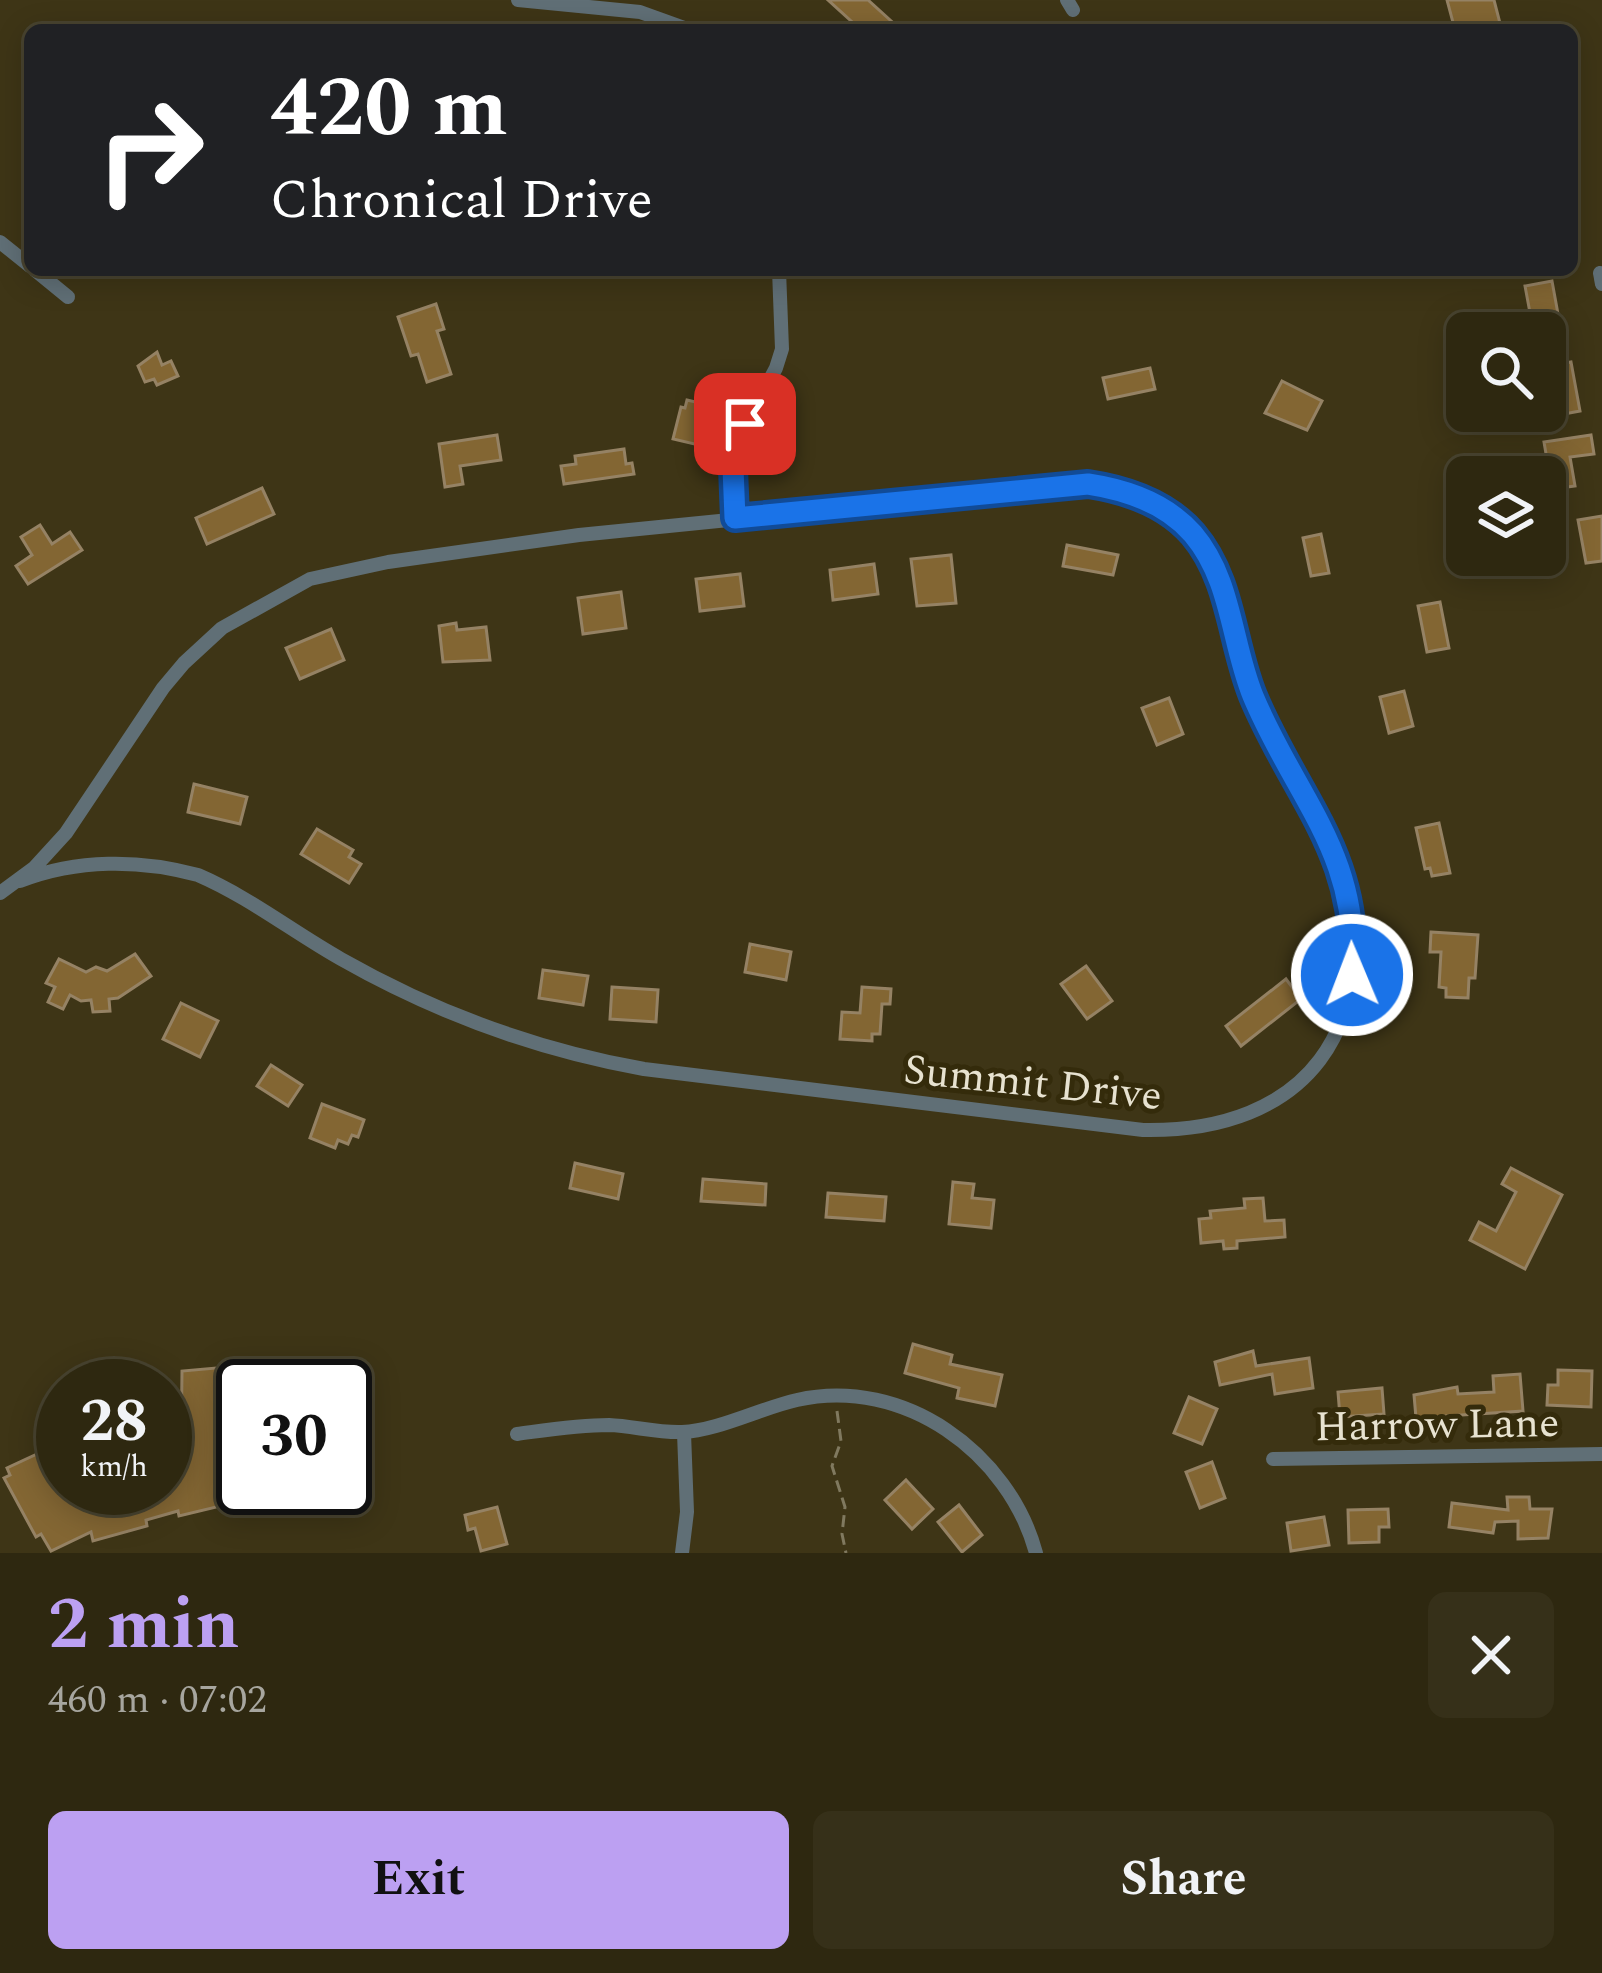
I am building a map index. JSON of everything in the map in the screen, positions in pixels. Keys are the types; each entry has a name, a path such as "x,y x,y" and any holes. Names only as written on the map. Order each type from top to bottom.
{"street":[{"path":"518,0 640,12 673,24"},
{"path":"0,242 24,262"},
{"path":"42,276 68,297"},
{"path":"735,518 733,468 739,438 782,349 779,276"},
{"name":"Summit Drive","path":"0,893 20,881 65,867 101,863 163,867 198,875 342,960 454,1013 544,1047 644,1069 1169,1130 1241,1117 1306,1076 1333,1042 1348,1000 1354,950 1349,898 1330,841 1254,697 1209,555 1184,525 1134,494 1076,483 578,535 330,573 286,590 222,628 184,663 66,833 20,881"},
{"path":"517,1434 609,1425 684,1432 802,1399 882,1402 922,1416 972,1446 1021,1509 1036,1553"},
{"path":"682,1553 687,1512 684,1432"},
{"name":"Harrow Lane","path":"1273,1459 1602,1454"}],"path":[{"path":"838,1397 836,1424 842,1441 832,1466 845,1507 846,1553"}],"building":[{"path":"828,0 868,0 894,24 854,24"},
{"path":"1447,0 1494,0 1500,24 1453,24"},
{"path":"1552,281 1558,312 1530,312 1525,286"},
{"path":"436,304 444,329 437,331 451,374 427,382 418,354 411,356 398,317"},
{"path":"157,352 162,365 171,361 178,376 157,385 154,379 145,382 138,366"},
{"path":"1571,362 1580,411 1566,414 1566,363"},
{"path":"1150,368 1155,389 1108,399 1103,378"},
{"path":"1282,381 1322,401 1307,430 1265,413"},
{"path":"687,400 713,406 703,446 673,439"},
{"path":"497,435 501,460 460,466 463,484 445,487 439,444"},
{"path":"1591,435 1594,454 1570,457 1575,486 1566,487 1566,456 1546,456 1544,442"},
{"path":"624,449 626,464 632,463 634,474 564,484 561,466 576,464 575,456"},
{"path":"262,488 274,514 207,544 196,518"},
{"path":"1602,516 1602,561 1586,563 1578,520"},
{"path":"40,525 52,544 70,532 82,550 28,584 16,566 32,555 21,537"},
{"path":"1321,534 1329,573 1311,576 1303,538"},
{"path":"1067,545 1118,555 1113,575 1063,566"},
{"path":"951,555 956,603 917,606 911,559"},
{"path":"874,564 878,594 833,600 830,570"},
{"path":"740,574 744,606 700,611 696,579"},
{"path":"621,592 626,628 583,634 578,598"},
{"path":"1440,602 1449,648 1427,652 1418,606"},
{"path":"456,623 457,630 486,627 490,660 443,662 439,626"},
{"path":"331,629 344,660 300,679 286,648"},
{"path":"1404,691 1413,726 1389,733 1380,697"},
{"path":"1169,698 1183,734 1157,745 1142,708"},
{"path":"194,784 247,797 240,824 188,812"},
{"path":"1439,823 1450,873 1432,876 1430,868 1425,869 1416,828"},
{"path":"317,829 353,850 349,857 361,864 349,883 301,854"},
{"path":"1431,932 1478,935 1475,978 1469,978 1468,998 1446,997 1446,988 1439,987 1441,952 1430,952"},
{"path":"750,944 791,952 786,980 745,972"},
{"path":"135,954 151,976 109,999 110,1011 93,1012 91,1000 70,995 63,1009 48,1002 55,987 46,983 59,959 86,972 96,967 107,971"},
{"path":"1086,966 1112,1001 1087,1019 1061,984"},
{"path":"543,970 588,976 583,1005 539,998"},
{"path":"1286,979 1301,999 1241,1046 1226,1026"},
{"path":"612,987 658,990 656,1022 610,1019"},
{"path":"862,987 891,989 890,1004 882,1004 880,1034 872,1034 872,1041 840,1039 842,1012 860,1013"},
{"path":"181,1003 218,1021 200,1057 163,1039"},
{"path":"271,1065 302,1085 288,1106 257,1086"},
{"path":"322,1104 364,1120 358,1137 352,1135 348,1144 338,1140 335,1148 310,1138"},
{"path":"575,1163 623,1174 618,1199 570,1188"},
{"path":"1511,1168 1562,1195 1525,1269 1470,1240 1479,1222 1496,1231 1516,1192 1502,1184"},
{"path":"703,1179 766,1184 765,1205 701,1201"},
{"path":"953,1182 974,1184 972,1198 994,1200 991,1228 949,1224"},
{"path":"828,1193 886,1197 884,1221 826,1217"},
{"path":"1263,1198 1265,1221 1284,1220 1285,1237 1237,1241 1237,1248 1224,1249 1223,1241 1201,1243 1199,1219 1211,1218 1210,1211 1245,1208 1244,1199"},
{"path":"913,1344 952,1355 950,1364 1002,1375 995,1406 957,1398 959,1388 905,1373"},
{"path":"1253,1351 1256,1366 1309,1358 1313,1388 1275,1394 1272,1374 1220,1385 1215,1362"},
{"path":"216,1368 216,1507 192,1513 192,1370"},
{"path":"1558,1370 1592,1371 1591,1407 1547,1405 1548,1385 1558,1385"},
{"path":"1520,1374 1523,1411 1416,1418 1414,1395 1457,1387 1458,1394 1494,1392 1493,1376"},
{"path":"1382,1388 1384,1414 1340,1417 1338,1392"},
{"path":"1189,1397 1217,1409 1202,1444 1174,1433"},
{"path":"36,1455 36,1515 164,1515 146,1520 147,1526 93,1541 91,1532 51,1551 41,1534 36,1537 4,1478 10,1475 7,1468"},
{"path":"1212,1462 1225,1498 1200,1508 1186,1472"},
{"path":"906,1480 933,1509 912,1529 885,1500"},
{"path":"1507,1497 1529,1497 1530,1509 1552,1509 1548,1538 1518,1539 1518,1521 1495,1522 1493,1533 1449,1527 1452,1503 1508,1510"},
{"path":"959,1505 982,1535 962,1552 938,1522"},
{"path":"497,1507 507,1544 481,1551 475,1528 468,1530 465,1515"},
{"path":"1388,1509 1389,1527 1379,1527 1379,1542 1349,1543 1348,1510"},
{"path":"1324,1517 1329,1545 1291,1551 1287,1523"}],"route":[{"path":"745,424 734,457 735,518 1064,483 1134,494 1184,525 1209,555 1254,697 1342,870 1353,928 1352,975"}]}
